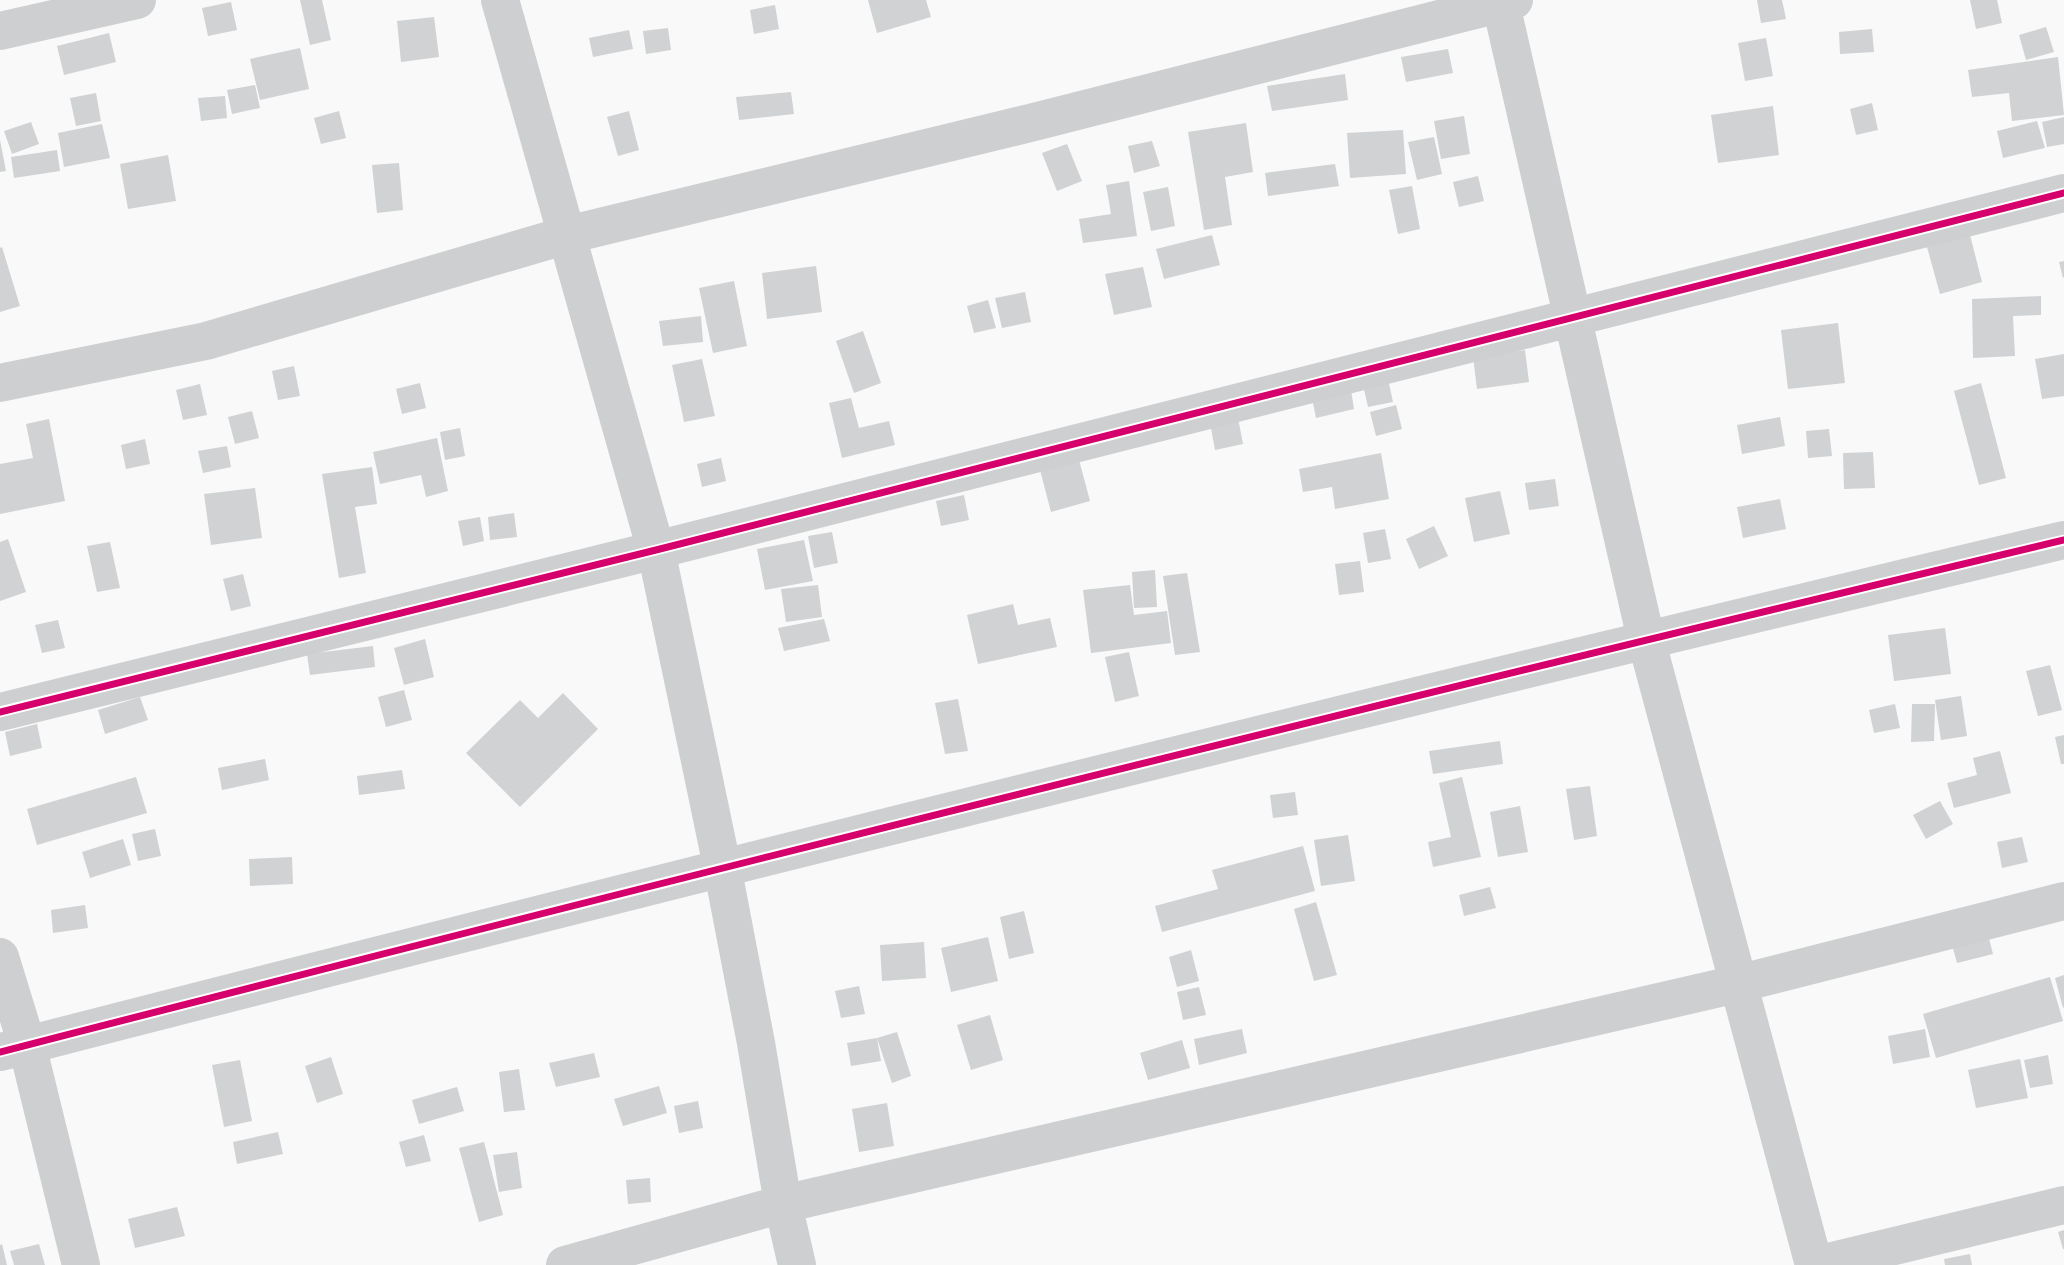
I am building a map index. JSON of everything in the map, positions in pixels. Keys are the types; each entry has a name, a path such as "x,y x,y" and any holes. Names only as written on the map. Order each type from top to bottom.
{"street":[{"path":"0,31 137,0"},
{"path":"500,0 656,550 722,866 783,1203 797,1265"},
{"path":"0,383 206,341 567,235 1044,120 1505,1 1646,639 1815,1265 2064,1205"},
{"path":"0,712 656,550 2064,193"},
{"path":"13,1048 722,866 1646,639 2064,540"},
{"path":"565,1265 783,1203 1737,984 2064,901"},
{"path":"0,957 13,1048 81,1265"}],"building":[{"path":"300,0 322,0 331,40 310,45"},
{"path":"868,0 926,0 931,17 877,33"},
{"path":"1757,0 1782,0 1786,19 1761,23"},
{"path":"1970,0 1997,0 2002,23 1976,29"},
{"path":"231,2 237,30 208,36 202,8"},
{"path":"775,5 779,29 754,34 750,10"},
{"path":"434,17 439,57 401,62 397,21"},
{"path":"2046,27 2054,52 2026,60 2019,35"},
{"path":"668,28 671,50 646,54 643,31"},
{"path":"1872,29 1874,52 1840,54 1839,32"},
{"path":"629,30 633,49 593,57 589,38"},
{"path":"109,33 116,62 64,75 57,46"},
{"path":"1766,38 1773,76 1745,81 1738,43"},
{"path":"300,48 309,89 260,100 250,59"},
{"path":"1448,49 1453,73 1406,82 1401,57"},
{"path":"2058,57 2064,115 2012,121 2009,93 1972,97 1968,70"},
{"path":"1345,74 1348,100 1272,111 1267,86"},
{"path":"255,85 260,108 232,114 227,90"},
{"path":"791,92 794,114 739,120 736,97"},
{"path":"96,93 101,121 76,126 70,98"},
{"path":"225,96 227,118 201,121 198,98"},
{"path":"1872,103 1878,130 1856,135 1850,109"},
{"path":"1773,106 1779,155 1718,163 1711,115"},
{"path":"339,111 346,138 321,144 314,118"},
{"path":"629,111 639,150 618,156 607,117"},
{"path":"1464,116 1470,154 1441,159 1434,121"},
{"path":"2064,117 2064,144 2047,147 2042,122"},
{"path":"2037,121 2045,148 2003,158 1997,131"},
{"path":"31,122 39,144 12,154 4,131"},
{"path":"1246,123 1253,172 1225,177 1232,225 1204,230 1188,132"},
{"path":"102,124 110,158 64,167 58,133"},
{"path":"1403,130 1406,174 1350,178 1347,133"},
{"path":"1434,137 1442,174 1417,180 1408,142"},
{"path":"0,140 6,171 0,172"},
{"path":"1152,141 1160,166 1134,173 1128,146"},
{"path":"1067,144 1082,181 1057,191 1042,153"},
{"path":"57,150 60,171 14,178 11,157"},
{"path":"168,155 176,201 128,209 120,164"},
{"path":"399,163 403,210 377,213 372,165"},
{"path":"1335,164 1339,186 1268,196 1265,173"},
{"path":"1478,176 1484,201 1459,207 1453,182"},
{"path":"1129,181 1137,236 1083,243 1079,219 1111,214 1106,185"},
{"path":"1412,186 1420,229 1398,234 1389,190"},
{"path":"1168,187 1175,226 1151,231 1143,192"},
{"path":"1212,235 1220,265 1164,279 1156,249"},
{"path":"1970,235 1982,282 1940,294 1927,247"},
{"path":"2,247 20,306 0,312 0,248"},
{"path":"2064,261 2064,277 2063,278 2059,262"},
{"path":"816,266 822,312 767,319 762,273"},
{"path":"1143,267 1152,307 1114,315 1105,274"},
{"path":"734,281 747,346 713,353 699,288"},
{"path":"1025,292 1031,322 1002,328 995,298"},
{"path":"2041,296 2041,315 2013,316 2015,356 1973,358 1972,299"},
{"path":"988,300 996,328 974,333 967,306"},
{"path":"701,316 703,342 663,346 659,321"},
{"path":"1838,323 1845,383 1788,389 1781,330"},
{"path":"863,331 881,383 854,393 836,341"},
{"path":"1525,350 1529,382 1477,389 1473,357"},
{"path":"2064,354 2064,396 2042,399 2035,359"},
{"path":"702,359 715,416 684,422 672,365"},
{"path":"294,366 300,396 278,400 272,371"},
{"path":"1388,379 1393,402 1368,407 1363,385"},
{"path":"420,383 426,408 402,414 396,389"},
{"path":"1981,383 2006,478 1979,485 1954,391"},
{"path":"200,384 207,415 183,420 176,390"},
{"path":"1351,390 1354,409 1316,418 1312,398"},
{"path":"851,398 859,428 889,421 895,445 842,458 829,403"},
{"path":"1396,405 1402,429 1376,436 1370,412"},
{"path":"252,411 259,438 235,444 228,417"},
{"path":"1780,417 1785,446 1742,454 1737,425"},
{"path":"1238,418 1243,444 1215,450 1210,423"},
{"path":"49,419 65,501 0,514 0,464 33,458 26,424"},
{"path":"460,428 465,456 445,460 440,432"},
{"path":"1829,429 1832,456 1808,458 1806,431"},
{"path":"437,438 448,491 426,497 421,475 380,484 373,452"},
{"path":"145,439 150,464 126,469 121,445"},
{"path":"227,446 231,467 203,473 198,451"},
{"path":"1873,452 1875,488 1844,489 1843,453"},
{"path":"1381,453 1389,499 1335,509 1332,487 1303,492 1299,469"},
{"path":"1078,456 1090,501 1051,512 1039,466"},
{"path":"721,458 726,481 702,487 697,464"},
{"path":"372,467 377,504 355,507 366,573 339,578 322,474"},
{"path":"1555,479 1559,506 1529,510 1525,483"},
{"path":"255,488 262,538 211,545 204,494"},
{"path":"1500,491 1510,534 1474,542 1465,498"},
{"path":"964,495 969,520 941,526 936,501"},
{"path":"1780,499 1786,529 1743,538 1737,507"},
{"path":"514,513 517,537 490,540 488,517"},
{"path":"480,517 484,541 463,546 458,521"},
{"path":"1434,526 1448,556 1419,569 1406,539"},
{"path":"1385,529 1391,559 1368,563 1363,533"},
{"path":"832,532 838,563 814,568 808,536"},
{"path":"8,539 26,592 0,601 0,542"},
{"path":"804,540 813,581 765,590 757,549"},
{"path":"110,542 120,588 97,592 87,546"},
{"path":"1360,561 1364,592 1339,595 1335,564"},
{"path":"1155,570 1157,607 1134,608 1132,572"},
{"path":"1187,573 1200,652 1175,655 1163,576"},
{"path":"243,574 251,606 231,611 223,579"},
{"path":"818,585 822,617 786,622 781,589"},
{"path":"1130,585 1134,615 1167,611 1171,643 1091,653 1083,590"},
{"path":"1013,604 1018,625 1050,618 1057,647 978,664 967,615"},
{"path":"824,619 830,641 784,651 778,628"},
{"path":"58,620 65,648 42,653 35,625"},
{"path":"1945,628 1951,674 1894,681 1888,635"},
{"path":"425,639 434,677 404,685 394,648"},
{"path":"373,646 375,667 310,675 307,654"},
{"path":"1129,652 1139,696 1115,702 1105,657"},
{"path":"2050,665 2062,710 2038,716 2026,671"},
{"path":"404,690 412,720 386,727 378,697"},
{"path":"563,693 598,729 520,807 466,753 520,700 538,718"},
{"path":"1961,696 1967,736 1941,740 1935,700"},
{"path":"140,697 148,720 105,734 98,710"},
{"path":"958,699 968,751 945,754 935,703"},
{"path":"1895,704 1900,728 1874,733 1869,710"},
{"path":"1912,704 1935,704 1934,741 1911,742"},
{"path":"37,724 42,748 10,756 5,732"},
{"path":"2064,735 2064,764 2061,764 2055,737"},
{"path":"1500,741 1503,764 1433,774 1429,751"},
{"path":"2000,751 2011,793 1954,808 1947,783 1977,775 1973,758"},
{"path":"265,759 269,780 222,790 218,768"},
{"path":"402,770 405,789 359,795 357,776"},
{"path":"136,777 147,813 37,845 27,809"},
{"path":"1462,777 1481,857 1433,867 1428,842 1451,837 1439,783"},
{"path":"1590,786 1597,836 1574,840 1566,789"},
{"path":"1295,792 1298,815 1273,818 1270,795"},
{"path":"1940,801 1953,824 1926,839 1913,815"},
{"path":"1520,806 1528,852 1498,857 1490,812"},
{"path":"155,829 161,856 138,861 132,834"},
{"path":"1348,835 1355,881 1321,886 1314,840"},
{"path":"2022,837 2028,862 2002,868 1997,842"},
{"path":"123,839 131,865 90,878 82,852"},
{"path":"1303,846 1315,891 1162,932 1155,906 1218,889 1212,870"},
{"path":"292,857 293,884 250,886 249,859"},
{"path":"1490,887 1496,908 1464,916 1459,895"},
{"path":"1316,902 1337,975 1314,981 1294,909"},
{"path":"85,905 88,928 53,933 51,910"},
{"path":"1024,911 1034,953 1009,959 1000,917"},
{"path":"1987,931 1993,954 1957,963 1951,941"},
{"path":"988,937 998,981 951,992 941,948"},
{"path":"924,942 926,978 882,981 880,945"},
{"path":"1191,950 1199,981 1177,987 1169,957"},
{"path":"2064,975 2064,1007 2063,1008 2055,978"},
{"path":"2050,977 2063,1021 1936,1058 1923,1014"},
{"path":"859,986 865,1014 841,1018 835,991"},
{"path":"1199,987 1206,1015 1183,1020 1177,992"},
{"path":"990,1015 1003,1060 971,1070 957,1025"},
{"path":"1242,1029 1247,1053 1199,1065 1194,1039"},
{"path":"1925,1029 1930,1057 1893,1064 1888,1036"},
{"path":"897,1032 911,1076 892,1083 877,1038"},
{"path":"877,1038 881,1061 851,1066 847,1043"},
{"path":"1182,1040 1190,1068 1148,1080 1140,1053"},
{"path":"594,1053 600,1077 556,1087 549,1063"},
{"path":"2048,1055 2053,1084 2030,1088 2024,1060"},
{"path":"331,1057 343,1094 317,1103 305,1066"},
{"path":"2020,1059 2028,1098 1976,1108 1968,1070"},
{"path":"240,1060 252,1121 224,1127 212,1065"},
{"path":"519,1069 525,1110 504,1112 499,1072"},
{"path":"659,1086 667,1113 623,1126 614,1099"},
{"path":"457,1087 464,1111 419,1124 412,1100"},
{"path":"698,1101 703,1128 679,1133 674,1106"},
{"path":"887,1103 894,1146 859,1152 852,1109"},
{"path":"278,1132 283,1154 237,1164 233,1142"},
{"path":"424,1135 431,1161 406,1167 399,1142"},
{"path":"484,1142 503,1215 479,1222 459,1148"},
{"path":"517,1152 522,1188 499,1192 493,1155"},
{"path":"650,1178 651,1202 628,1204 626,1180"},
{"path":"177,1207 185,1236 135,1248 128,1219"},
{"path":"2064,1230 2064,1249 2063,1249 2058,1232"},
{"path":"2,1244 7,1265 0,1265"},
{"path":"39,1244 45,1265 14,1265 10,1251"},
{"path":"1970,1254 1972,1265 1945,1265 1944,1259"}],"cycle path":[{"path":"0,712 656,550 2064,193"},
{"path":"0,1052 1031,791 2064,540"}]}
